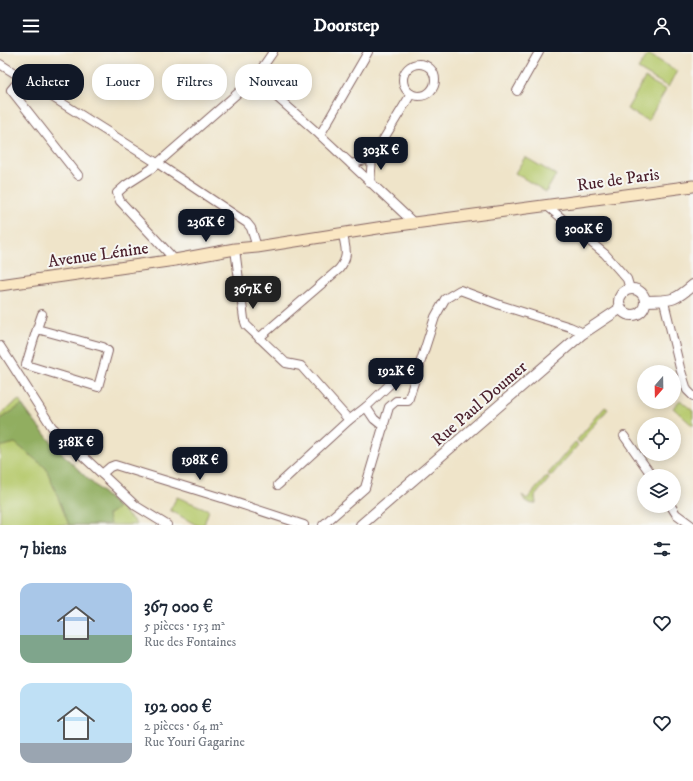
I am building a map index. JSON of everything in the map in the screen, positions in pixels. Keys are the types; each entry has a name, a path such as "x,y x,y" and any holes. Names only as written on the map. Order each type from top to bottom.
{"main road":[{"name":"Rue de Paris","path":"415,224 693,186"},
{"name":"Avenue Lénine","path":"0,285 175,260 235,249 415,224"}],"street":[{"path":"265,64 273,52"},
{"path":"320,135 368,52"},
{"path":"518,91 539,52"},
{"path":"420,63 428,66 434,72 436,80 433,88 427,94 419,96 411,94 405,88 403,79 405,71 412,65 420,63"},
{"path":"0,64 12,72"},
{"path":"370,183 372,158 411,94"},
{"path":"175,260 120,201 117,195 118,190 150,170 235,95"},
{"path":"19,100 78,175"},
{"path":"56,100 157,163 247,223 251,228 257,247"},
{"path":"280,100 320,135 415,224"},
{"path":"350,164 372,158"},
{"path":"547,206 605,254 627,279 630,289"},
{"path":"259,338 344,263 346,257 343,234"},
{"path":"235,249 246,325 286,363 301,366 349,420"},
{"path":"645,301 664,302 680,296 693,285"},
{"path":"630,289 635,289 640,292 645,301 642,309 636,314 627,314 620,308 619,302 622,293 630,289"},
{"path":"323,525 365,488 389,408 396,401 408,401 435,317 444,299 460,290 500,305 570,327 582,334"},
{"path":"664,302 680,368 687,390 693,396"},
{"name":"Rue Paul Doumer","path":"361,525 582,334 620,308"},
{"path":"16,372 26,365 42,314"},
{"path":"26,365 98,387 108,351 102,347 37,328"},
{"path":"0,346 52,427 136,506 162,524"},
{"path":"278,485 349,420 366,407 408,367 420,365"},
{"path":"366,407 374,419 384,427"},
{"path":"624,436 647,469"},
{"path":"102,474 110,467 115,466 304,525"},
{"path":"675,513 690,525"}],"green space":[{"path":"648,54 677,71 668,87 638,69"},
{"path":"645,78 666,90 648,121 627,109"},
{"path":"525,157 556,175 546,192 515,173"},
{"path":"19,400 57,448 137,525 0,525 0,414"},
{"path":"681,401 693,411 693,426 674,409 681,409"},
{"path":"22,405 55,446 118,508 108,515 110,525 69,525 46,468 15,443 0,447 0,419"},
{"path":"605,407 608,409 580,443 577,440"},
{"path":"575,442 578,445 551,476 548,474"},
{"path":"547,476 549,479 535,496 536,503 532,504 525,501 522,495 527,499"},
{"path":"177,497 209,510 204,525 196,525 170,510"}]}
